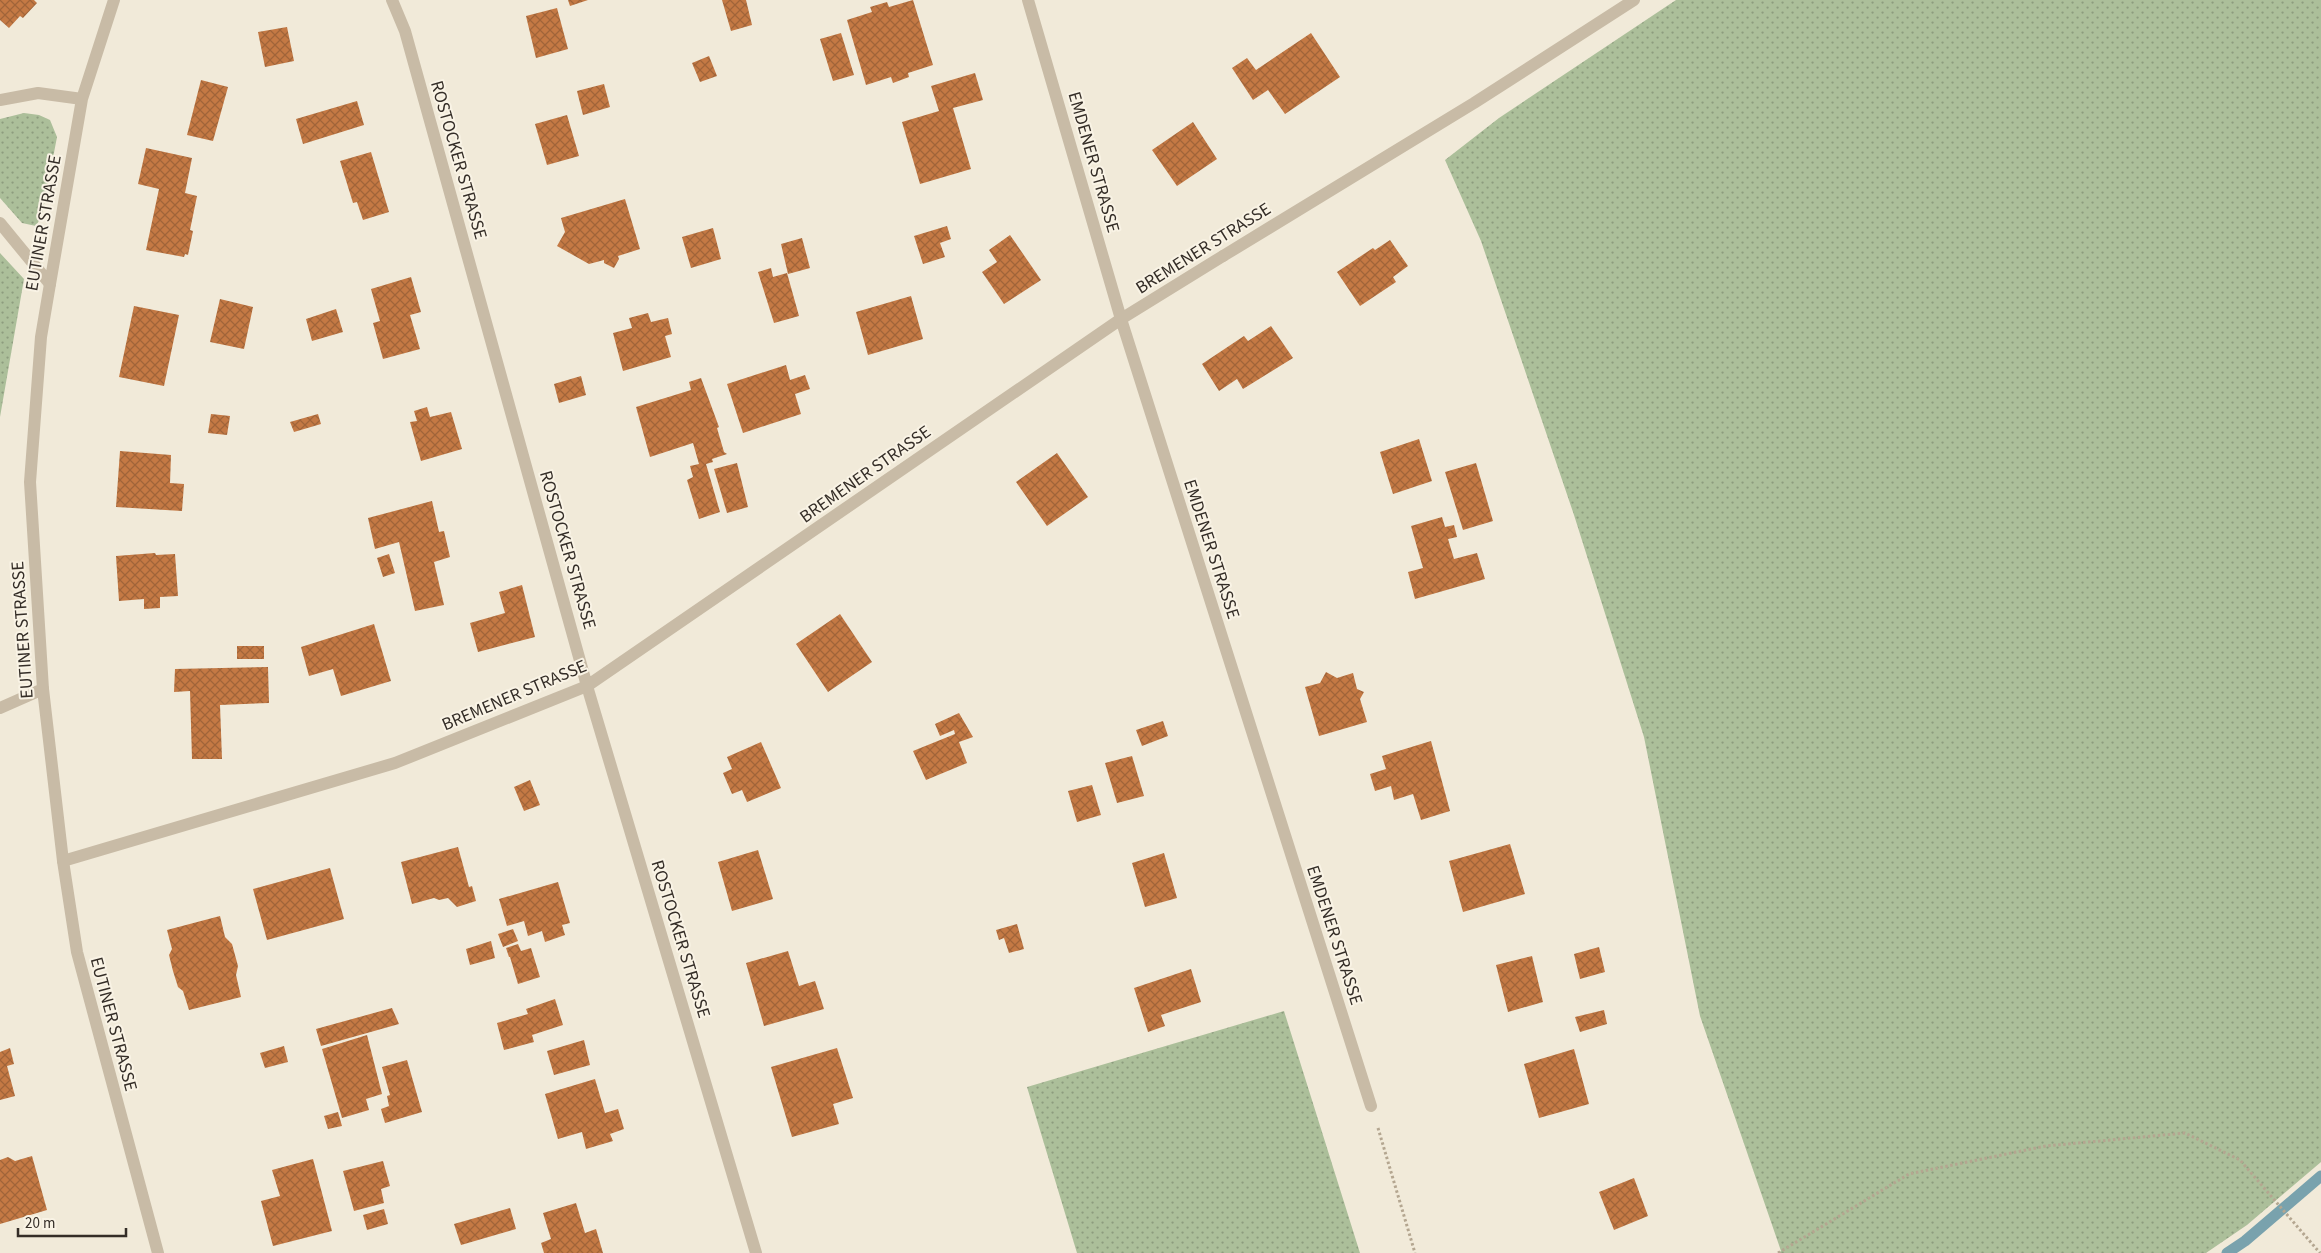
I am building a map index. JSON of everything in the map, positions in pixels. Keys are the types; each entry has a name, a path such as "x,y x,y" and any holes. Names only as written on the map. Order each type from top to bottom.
{"street":[{"name":"EUTINER STRASSE","path":"114,0 82,99 41,337 30,482 43,689 63,861 77,952 158,1253"},
{"name":"ROSTOCKER STRASSE","path":"392,0 405,31 587,686 756,1253"},
{"name":"EMDENER STRASSE","path":"1028,0 1121,319 1371,1106"},
{"name":"BREMENER STRASSE","path":"63,861 395,763 587,686 1121,319 1474,103 1634,0"},
{"path":"0,100 38,93 82,99"},
{"path":"0,224 50,284"},
{"path":"0,708 43,689"}],"path":[{"path":"1371,1106 1415,1253"},
{"path":"1778,1253 1909,1174 2046,1146 2185,1133 2240,1160 2320,1253"}],"green space":[{"path":"1676,0 2321,0 2321,1162 2247,1225 2206,1253 1778,1253 1781,1251 1700,1016 1644,737 1574,515 1481,241 1445,160 1499,118"},
{"path":"24,113 39,115 50,120 57,137 42,215 36,226 22,223 0,198 0,119"},
{"path":"0,253 24,279 0,417"},
{"path":"1284,1011 1360,1253 1077,1253 1027,1087"}],"building":[{"path":"0,0 34,0 37,3 23,18 20,16 9,28 0,20"},
{"path":"568,0 588,0 570,6"},
{"path":"722,0 746,0 752,25 731,31"},
{"path":"913,0 933,65 908,73 909,77 893,83 891,77 866,85 847,20 872,12 870,7 887,2 889,7"},
{"path":"557,8 568,49 536,58 526,16"},
{"path":"287,27 294,61 265,67 258,32"},
{"path":"841,33 854,75 833,81 820,39"},
{"path":"1311,33 1340,77 1285,114 1268,90 1253,100 1232,68 1247,58 1256,70"},
{"path":"709,56 717,76 700,82 692,63"},
{"path":"975,73 983,100 953,108 971,169 920,184 902,122 939,111 931,86"},
{"path":"201,80 228,87 213,141 187,135"},
{"path":"604,84 610,107 583,115 577,91"},
{"path":"357,101 364,125 303,144 296,119"},
{"path":"567,115 579,156 547,165 535,124"},
{"path":"1193,122 1217,159 1177,186 1152,150"},
{"path":"146,148 192,158 185,193 197,196 190,230 193,231 188,255 185,254 184,257 146,250 159,189 138,184"},
{"path":"371,152 389,212 363,220 357,202 353,203 340,161"},
{"path":"625,199 640,249 618,256 619,259 614,268 604,263 604,260 589,264 557,246 565,232 561,218"},
{"path":"947,226 951,239 940,243 945,257 923,264 914,236"},
{"path":"713,228 721,259 691,268 682,237"},
{"path":"1010,235 1041,280 1004,304 982,272 997,262 989,250"},
{"path":"802,238 810,268 788,274 781,244"},
{"path":"1390,240 1408,266 1393,277 1396,282 1360,306 1337,272 1373,248 1375,250"},
{"path":"771,268 773,277 787,273 799,316 774,323 758,272"},
{"path":"411,277 421,312 410,315 420,349 383,359 373,323 380,321 371,289"},
{"path":"911,296 923,339 868,355 856,312"},
{"path":"220,299 253,307 244,349 210,342"},
{"path":"134,306 179,315 164,386 119,377"},
{"path":"336,309 343,332 312,341 306,319"},
{"path":"648,313 651,322 668,318 672,334 665,336 671,357 623,371 613,333 632,328 629,318"},
{"path":"1271,326 1293,358 1243,389 1237,379 1219,391 1202,364 1244,336 1248,341"},
{"path":"786,365 790,380 805,375 810,389 795,394 801,414 743,433 727,384"},
{"path":"581,376 586,395 559,403 554,384"},
{"path":"701,378 719,427 717,428 724,452 727,454 712,459 713,462 706,464 720,512 699,519 687,480 693,477 690,466 699,464 693,443 650,457 636,407 691,390 689,382"},
{"path":"427,407 430,417 451,412 462,449 421,461 410,422 417,421 414,411"},
{"path":"211,414 230,416 227,435 208,433"},
{"path":"318,414 321,424 294,432 290,422"},
{"path":"1419,439 1432,481 1393,494 1380,452"},
{"path":"120,451 171,455 170,483 184,484 182,511 116,507"},
{"path":"1057,453 1088,497 1047,526 1016,482"},
{"path":"737,463 748,507 727,513 714,469"},
{"path":"1476,463 1493,521 1463,530 1445,472"},
{"path":"432,501 439,532 444,531 450,557 434,562 444,605 415,611 399,542 375,549 368,518"},
{"path":"1442,517 1445,527 1454,525 1457,537 1448,539 1454,559 1477,553 1485,579 1415,599 1408,572 1423,568 1411,526"},
{"path":"155,553 156,555 175,554 178,596 160,597 160,608 144,609 144,599 119,601 116,556"},
{"path":"389,554 395,573 383,577 377,558"},
{"path":"522,585 535,637 478,652 470,623 505,613 499,592"},
{"path":"840,614 872,662 828,692 796,644"},
{"path":"374,624 391,681 341,696 333,669 309,676 301,647"},
{"path":"237,646 264,646 264,659 237,659"},
{"path":"268,667 269,703 220,705 222,759 192,759 190,691 174,692 175,669"},
{"path":"1326,672 1337,678 1353,673 1357,689 1364,692 1360,699 1367,722 1319,736 1305,687 1320,683"},
{"path":"959,713 973,737 959,742 967,763 926,780 913,751 955,734 954,730 940,736 935,724"},
{"path":"1163,721 1168,736 1142,746 1136,730"},
{"path":"1431,741 1450,811 1421,820 1413,794 1394,800 1391,786 1375,791 1370,774 1386,769 1382,756"},
{"path":"761,742 781,788 747,802 742,790 732,794 723,773 732,769 727,757"},
{"path":"1132,756 1144,796 1117,803 1105,763"},
{"path":"530,780 540,805 524,811 514,787"},
{"path":"1092,785 1101,815 1077,822 1068,791"},
{"path":"1510,844 1525,894 1463,912 1449,861"},
{"path":"458,847 469,887 472,886 476,901 457,907 448,898 439,900 434,898 412,904 401,862"},
{"path":"758,850 773,899 732,911 718,862"},
{"path":"1164,853 1177,898 1145,907 1132,863"},
{"path":"330,868 344,919 267,940 253,889"},
{"path":"558,882 570,923 562,925 565,935 545,942 542,931 528,936 524,921 507,926 499,899"},
{"path":"220,916 225,937 232,944 238,966 236,975 241,997 189,1010 183,991 178,987 173,971 169,955 172,949 167,930"},
{"path":"1017,924 1024,949 1009,953 1004,938 999,940 996,930"},
{"path":"513,929 518,941 503,947 498,934"},
{"path":"491,941 495,958 470,965 466,949"},
{"path":"518,944 521,951 531,948 540,977 518,984 506,948"},
{"path":"1599,947 1605,972 1580,979 1574,954"},
{"path":"788,951 799,986 815,981 824,1009 764,1026 746,963"},
{"path":"1532,956 1543,1002 1508,1012 1496,965"},
{"path":"1191,969 1201,1002 1161,1015 1165,1026 1148,1032 1134,988"},
{"path":"555,999 563,1025 532,1035 534,1042 504,1050 497,1023 528,1014 526,1009"},
{"path":"392,1008 399,1024 321,1046 316,1029"},
{"path":"1604,1010 1607,1024 1580,1032 1575,1017"},
{"path":"367,1035 382,1094 366,1099 369,1110 342,1118 322,1049"},
{"path":"584,1040 590,1065 554,1075 547,1051"},
{"path":"284,1046 288,1062 265,1068 260,1053"},
{"path":"10,1048 14,1064 7,1066 15,1096 0,1100 0,1052"},
{"path":"837,1048 853,1098 833,1104 839,1124 792,1137 771,1067"},
{"path":"1574,1049 1589,1104 1539,1118 1524,1064"},
{"path":"407,1060 422,1112 385,1123 381,1109 389,1106 387,1096 390,1095 382,1067"},
{"path":"595,1079 605,1113 618,1109 624,1129 610,1134 613,1141 586,1149 582,1132 558,1139 545,1094"},
{"path":"338,1112 342,1126 328,1129 324,1116"},
{"path":"32,1156 47,1210 0,1224 0,1160 8,1157 15,1161"},
{"path":"313,1159 332,1231 273,1246 261,1201 280,1196 272,1170"},
{"path":"383,1161 390,1186 381,1189 384,1203 354,1211 343,1171"},
{"path":"1634,1178 1648,1216 1614,1230 1599,1192"},
{"path":"576,1203 585,1233 596,1229 603,1253 544,1253 541,1243 551,1239 543,1213"},
{"path":"510,1208 516,1229 461,1245 454,1224"},
{"path":"384,1209 388,1224 367,1230 363,1215"}],"waterway":[{"path":"2227,1253 2245,1241 2321,1176"}]}
